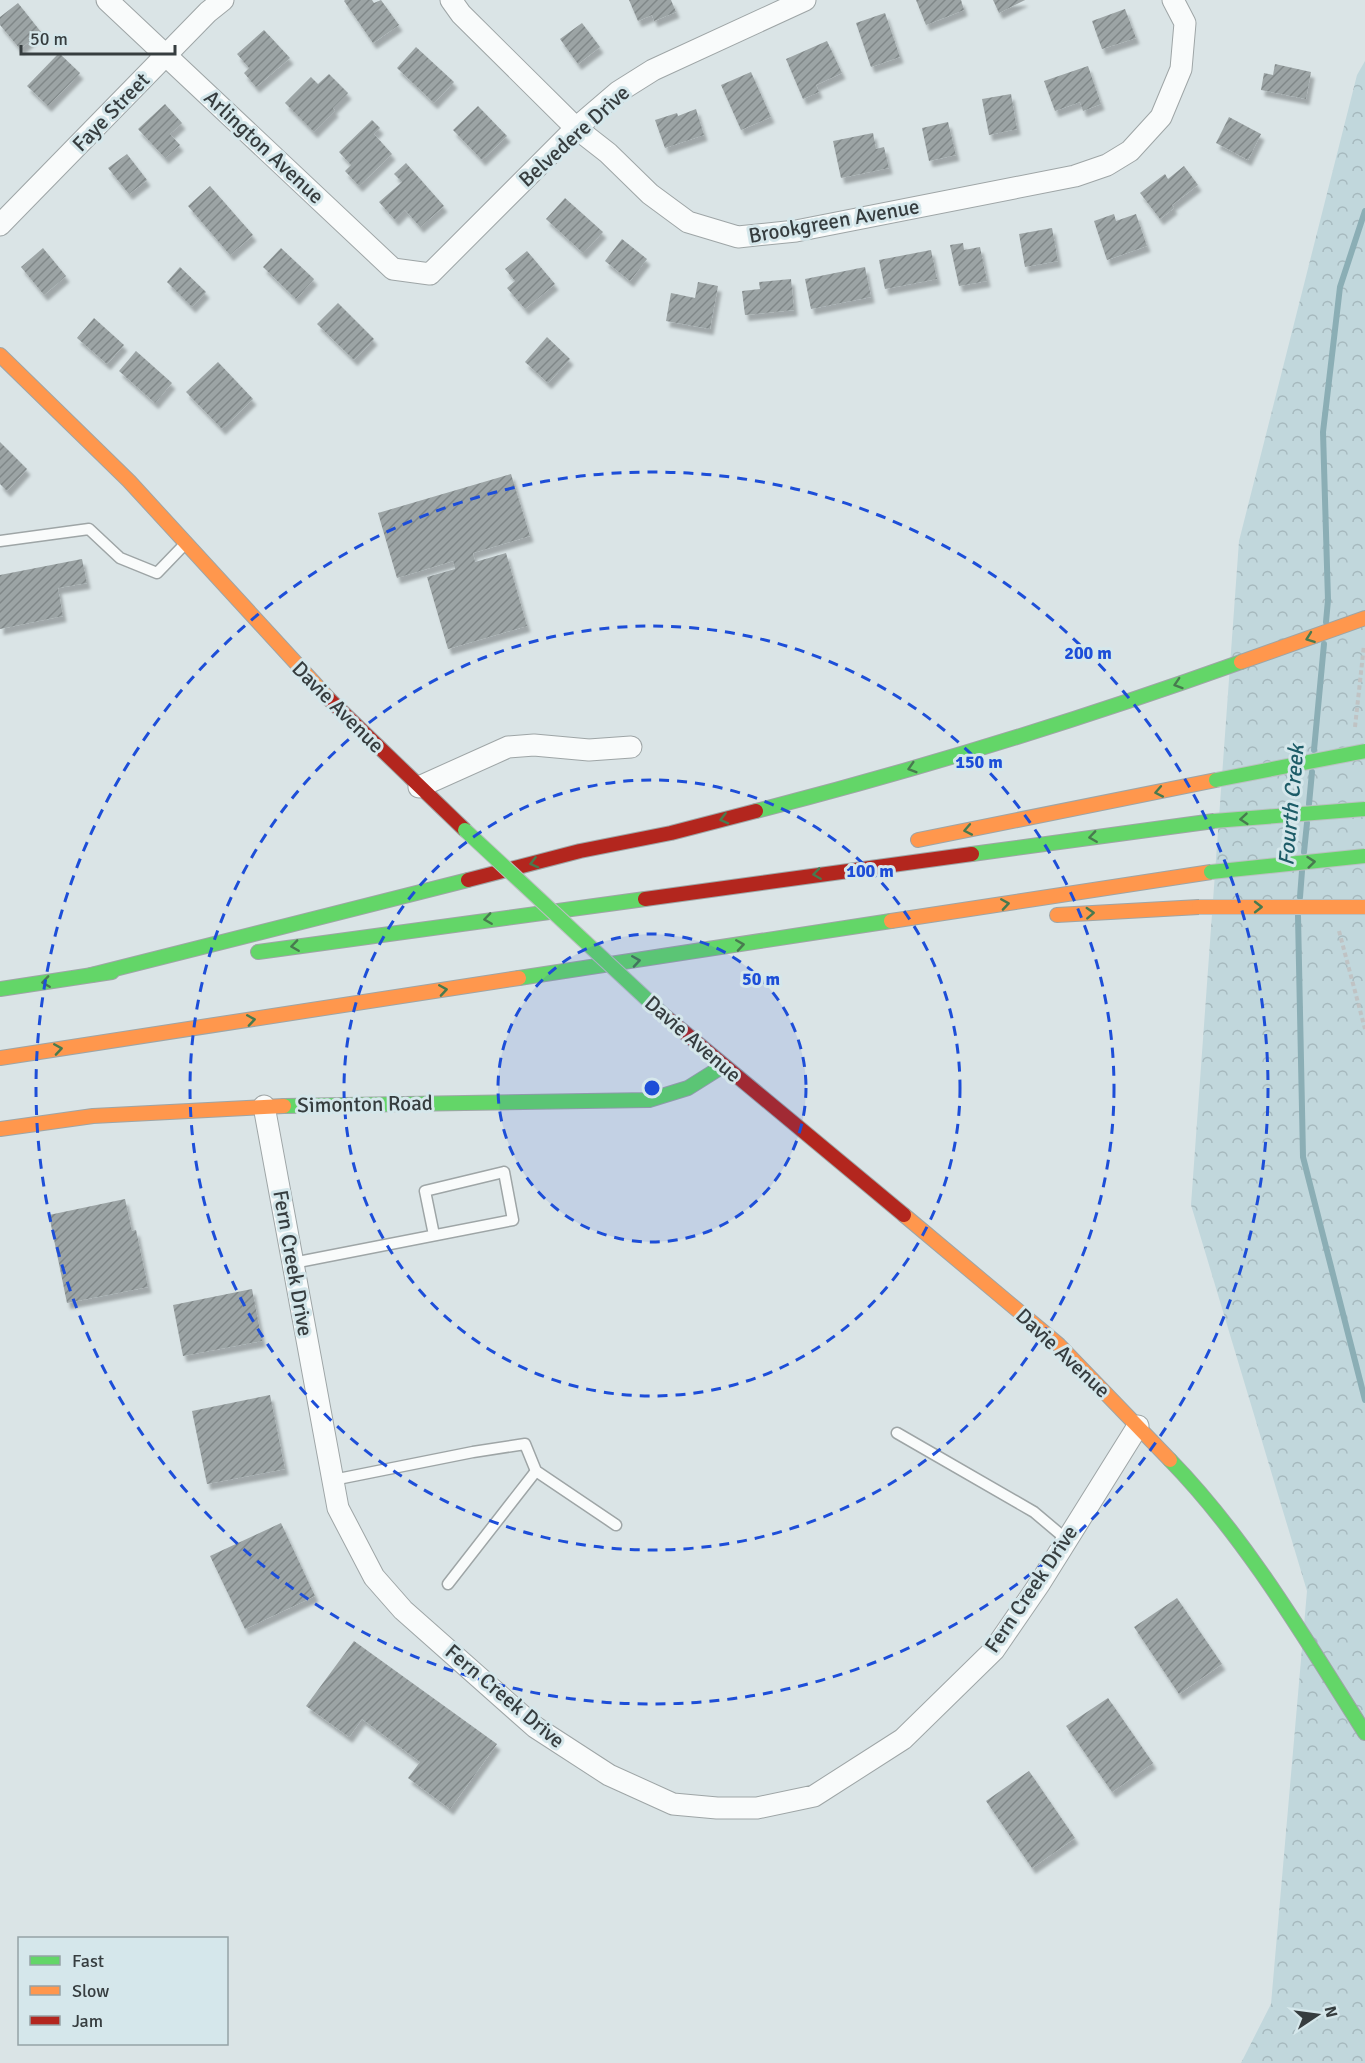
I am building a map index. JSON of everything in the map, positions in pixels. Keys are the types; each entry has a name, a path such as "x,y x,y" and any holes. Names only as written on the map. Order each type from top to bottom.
{"main road":[{"name":"Davie Avenue","path":"0,355 129,481 331,702 419,787 666,1017 1059,1345 1196,1486 1275,1592 1364,1731"},
{"path":"91,975 580,851 671,833 847,788 1043,728 1233,665 1365,618"},
{"path":"901,844 1365,751"},
{"path":"244,954 609,902 1214,821 1365,808"},
{"path":"0,1058 1211,872 1365,856"},
{"path":"609,902 795,865"},
{"path":"1049,915 1199,907 1365,907"},
{"path":"864,926 1003,918"},
{"path":"0,989 220,957"},
{"name":"Simonton Road","path":"0,1129 93,1116 264,1106 649,1101 688,1088 723,1066"}],"street":[{"name":"Arlington Avenue","path":"107,0 393,269 430,274"},
{"name":"Faye Street","path":"0,225 208,12 223,0"},
{"name":"Brookgreen Avenue","path":"451,0 461,14 576,128 608,153 650,194 688,222 738,237 796,231 1075,176 1107,165 1130,151 1161,117 1181,69 1185,22 1173,0"},
{"name":"Belvedere Drive","path":"430,274 576,128 618,92 653,70 805,0"},
{"path":"419,787 507,747 534,745 589,750 631,747"},
{"name":"Fern Creek Drive","path":"264,1106 338,1508 374,1577 403,1610 535,1727 609,1776 673,1804 757,1809 814,1796 903,1739 994,1650 1040,1583 1138,1426"}],"lane":[{"path":"0,541 89,529 120,558 157,573 186,543"},
{"path":"293,1263 513,1220 504,1172 425,1191 434,1235"},
{"path":"897,1433 1034,1512 1066,1539"},
{"path":"333,1480 472,1452 525,1444 536,1471 616,1525"},
{"path":"448,1584 536,1471"}],"path":[{"path":"1354,734 1364,641"},
{"path":"1338,923 1347,967 1365,1029"}],"green space":[{"path":"1365,61 1365,2063 1241,2063 1271,2004 1307,1591 1191,1205 1239,541 1357,75"}],"building":[{"path":"345,0 372,0 374,3 381,0 399,25 373,43"},
{"path":"629,0 671,0 676,12 654,21 652,15 638,21"},
{"path":"916,0 961,0 964,10 926,25"},
{"path":"993,0 1025,0 999,13"},
{"path":"18,3 41,32 20,49 0,25 0,17"},
{"path":"1125,9 1136,38 1102,49 1092,21"},
{"path":"885,13 900,57 871,67 856,23"},
{"path":"582,23 600,47 578,64 560,39"},
{"path":"264,30 290,58 256,87 244,73 249,68 237,54"},
{"path":"827,41 842,73 816,85 819,92 803,99 786,59"},
{"path":"416,47 454,82 434,103 397,68"},
{"path":"59,53 80,73 48,106 27,86"},
{"path":"1275,64 1311,72 1306,99 1261,90 1264,73 1273,75"},
{"path":"1088,66 1101,104 1083,111 1080,102 1055,111 1044,81"},
{"path":"751,72 771,117 741,130 721,85"},
{"path":"329,74 348,93 333,108 335,111 314,132 285,103 311,77 318,84"},
{"path":"1011,94 1017,129 989,135 982,99"},
{"path":"165,104 182,123 170,134 180,145 165,158 138,129"},
{"path":"478,106 507,136 482,160 453,130"},
{"path":"696,109 704,135 665,148 655,120 677,113 678,116"},
{"path":"1229,117 1261,134 1248,160 1216,143"},
{"path":"372,120 380,128 374,134 392,154 359,186 345,171 351,165 339,152"},
{"path":"948,122 956,155 929,161 922,128"},
{"path":"873,133 876,149 884,147 889,168 841,178 833,141"},
{"path":"127,154 147,180 129,194 108,168"},
{"path":"406,163 444,206 420,227 405,210 395,220 379,202 402,182 394,174"},
{"path":"1184,166 1198,185 1172,205 1174,208 1160,219 1140,193 1165,174 1168,179"},
{"path":"210,186 253,235 230,255 188,206"},
{"path":"565,198 603,232 583,253 546,219"},
{"path":"1114,214 1116,221 1136,214 1147,246 1107,260 1094,221"},
{"path":"1052,228 1058,261 1025,267 1019,234"},
{"path":"622,239 647,259 630,281 605,261"},
{"path":"963,243 964,250 980,247 987,281 959,286 950,245"},
{"path":"43,248 66,276 44,295 21,267"},
{"path":"281,248 314,279 296,299 263,267"},
{"path":"931,250 937,279 885,289 879,260"},
{"path":"527,251 555,284 525,309 507,288 515,281 505,269"},
{"path":"180,267 206,292 192,307 167,282"},
{"path":"865,267 871,297 811,309 805,279"},
{"path":"791,279 794,310 745,315 742,291 760,289 759,282"},
{"path":"698,282 718,286 710,329 666,321 671,293 695,298"},
{"path":"338,303 374,339 354,360 317,324"},
{"path":"94,318 124,345 107,364 77,338"},
{"path":"547,337 570,359 548,383 525,362"},
{"path":"136,351 172,383 155,403 119,371"},
{"path":"218,362 253,399 222,429 186,392"},
{"path":"0,442 27,469 7,491 0,484"},
{"path":"511,474 530,536 473,553 475,562 506,553 527,626 448,649 427,577 455,569 453,561 397,578 378,513"},
{"path":"82,559 87,583 58,588 63,616 0,629 0,575"},
{"path":"125,1199 132,1231 136,1230 148,1287 67,1303 49,1215"},
{"path":"252,1289 262,1341 183,1356 173,1305"},
{"path":"270,1395 285,1469 207,1484 192,1411"},
{"path":"281,1523 315,1596 245,1629 210,1556"},
{"path":"1177,1598 1222,1664 1179,1694 1134,1627"},
{"path":"354,1641 497,1744 450,1809 408,1778 420,1762 362,1719 349,1737 306,1706"},
{"path":"1108,1698 1153,1763 1112,1792 1066,1726"},
{"path":"1029,1771 1075,1838 1032,1868 986,1801"}],"waterway":[{"name":"Fourth Creek","path":"1326,622 1328,600 1323,432 1340,287 1365,211"},
{"name":"Fourth Creek","path":"1314,750 1324,644"},
{"name":"Fourth Creek","path":"1309,804 1312,772"},
{"name":"Fourth Creek","path":"1304,852 1307,823"},
{"name":"Fourth Creek","path":"1300,897 1302,871"},
{"name":"Fourth Creek","path":"1298,916 1303,1157 1365,1400"}],"traffic: fast":[{"path":"756,811 1000,742 1241,662"},
{"path":"1216,780 1365,751"},
{"path":"1214,821 1365,809"},
{"path":"972,854 1214,821"},
{"path":"465,830 666,1017"},
{"path":"1211,872 1365,856"},
{"path":"91,975 468,880"},
{"path":"258,952 645,899"},
{"path":"519,978 891,921"},
{"path":"0,989 112,972"},
{"path":"284,1106 649,1100 688,1088 723,1066"},
{"path":"1170,1460 1225,1523 1250,1557 1298,1627 1365,1733"}],"traffic: slow":[{"path":"0,355 129,481 329,699"},
{"path":"1241,662 1365,618"},
{"path":"918,840 1216,780"},
{"path":"891,921 1211,872"},
{"path":"1057,915 1199,907"},
{"path":"1199,907 1365,907"},
{"path":"0,1058 519,978"},
{"path":"0,1129 93,1116 284,1106"},
{"path":"904,1215 1059,1345 1170,1460"}],"traffic: jam":[{"path":"329,699 465,830"},
{"path":"468,880 580,851 671,833 756,811"},
{"path":"645,899 972,854"},
{"path":"666,1017 904,1215"}]}
